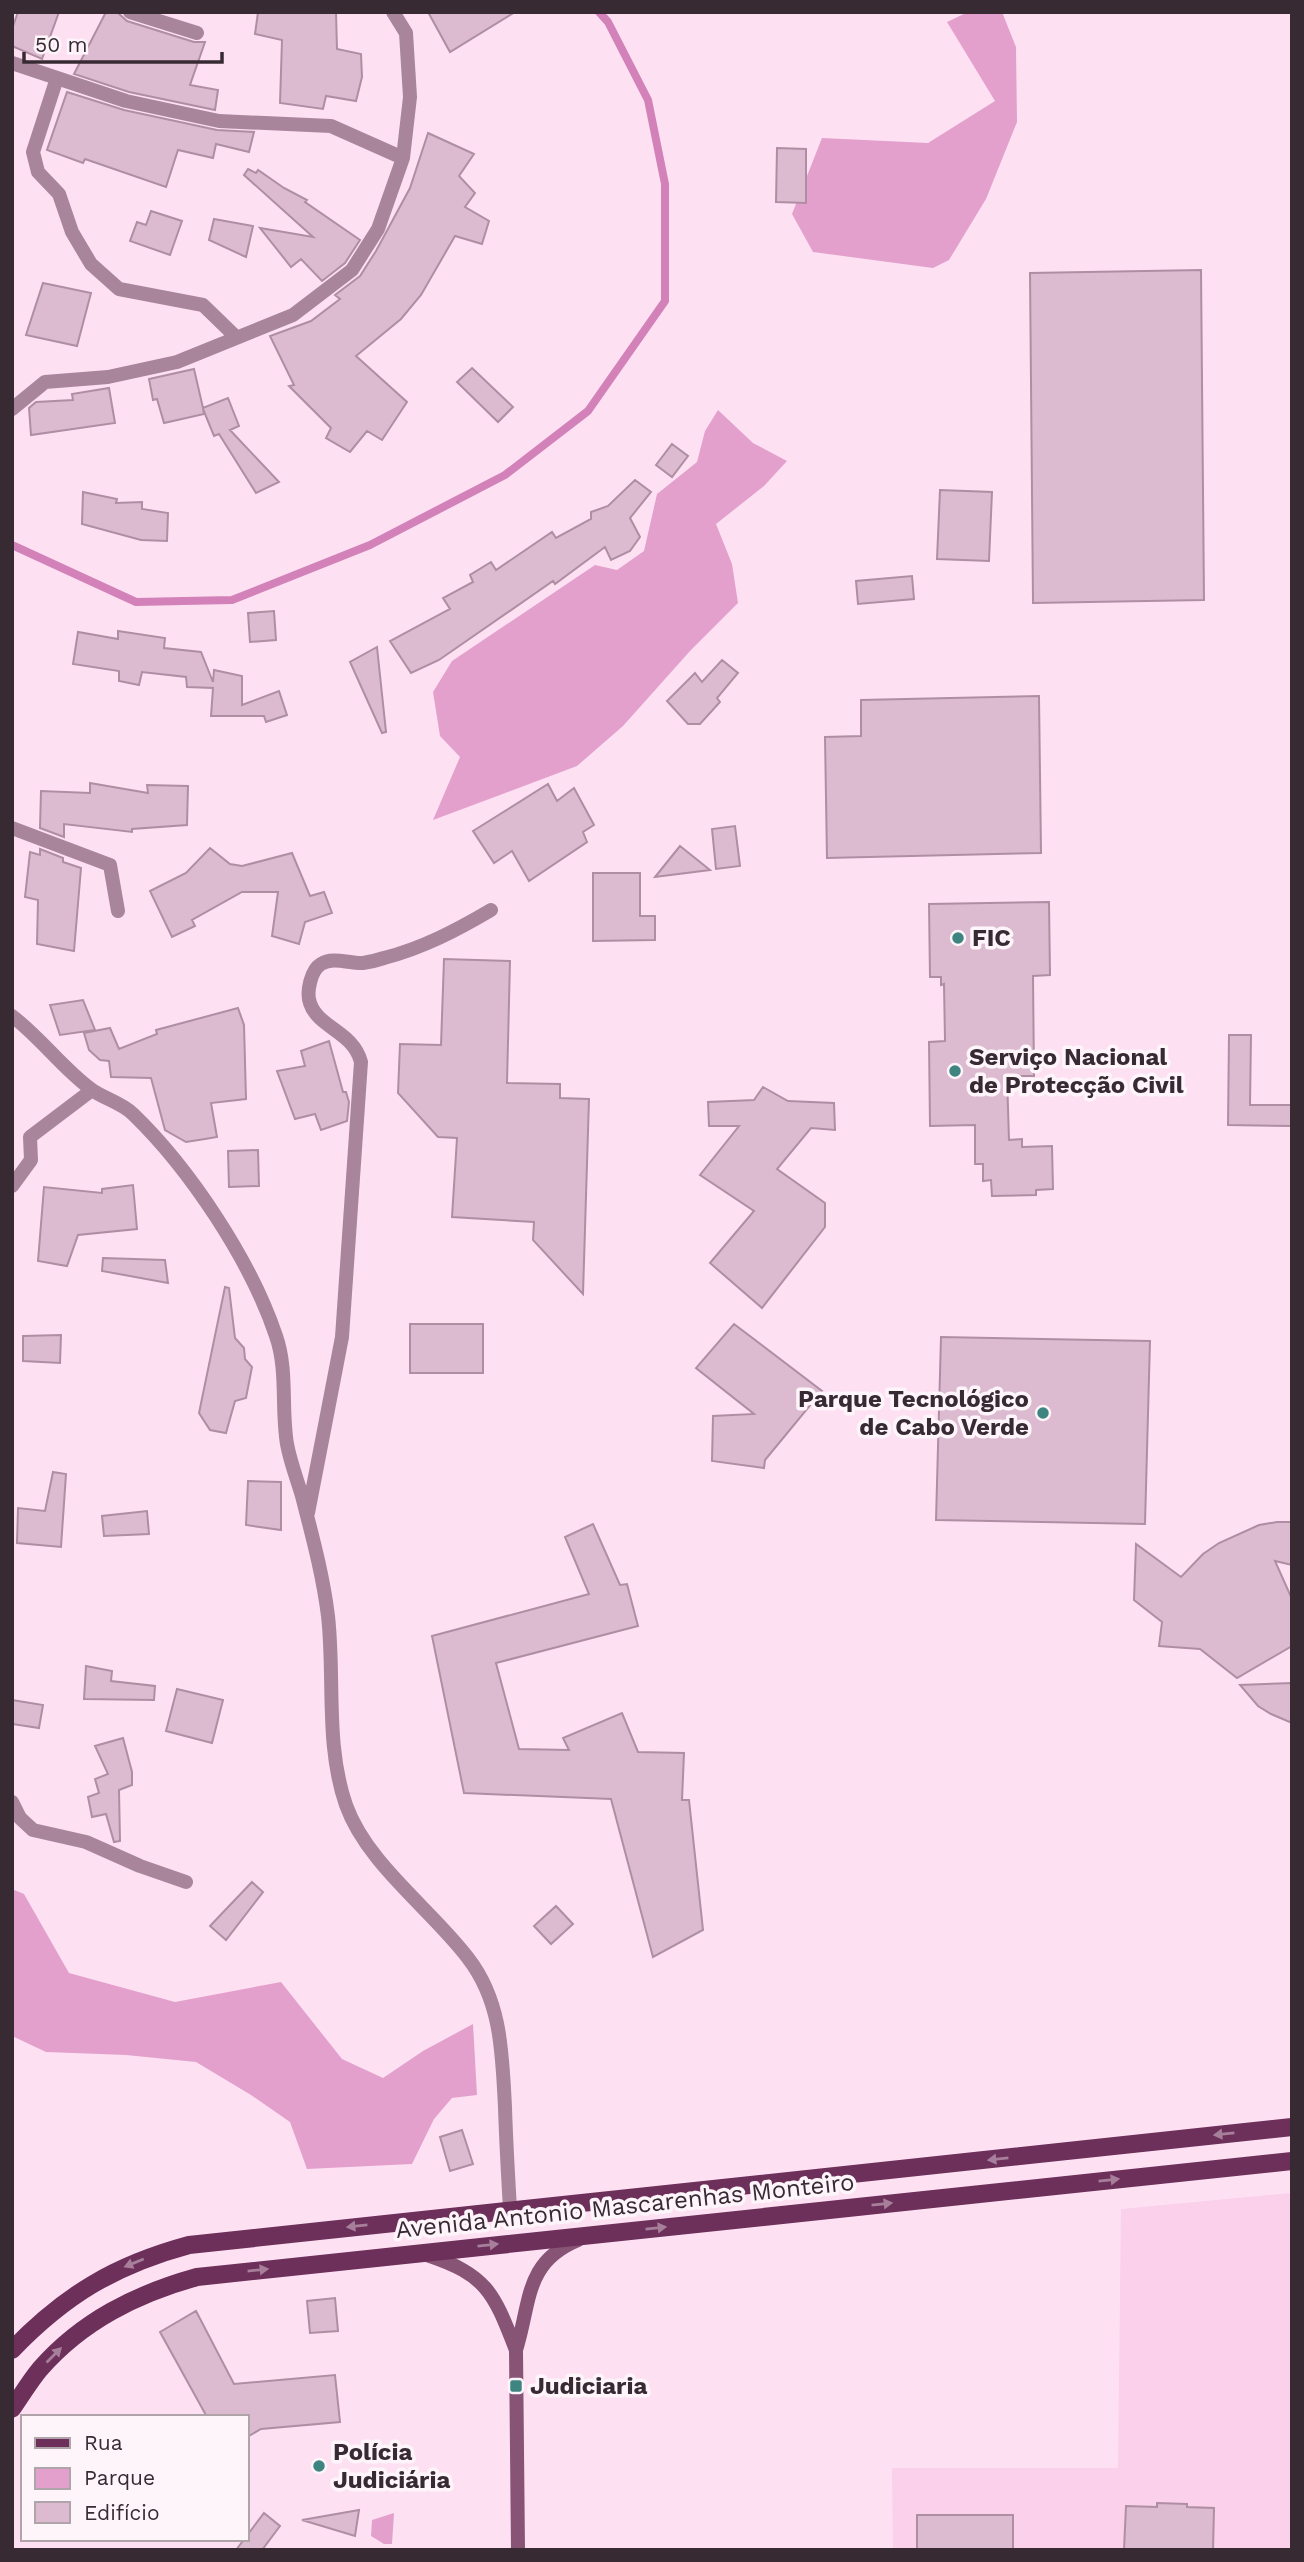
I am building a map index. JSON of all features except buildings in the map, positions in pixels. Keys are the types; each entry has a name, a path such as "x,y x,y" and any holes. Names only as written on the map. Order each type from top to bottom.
{"main road":[{"name":"Avenida Antonio Mascarenhas Monteiro","path":"12,2350 37,2324 93,2282 156,2254 189,2245 1292,2127"},
{"name":"Avenida Antonio Mascarenhas Monteiro","path":"12,2409 38,2371 84,2328 110,2311 147,2293 197,2277 1292,2161"},
{"path":"518,2550 516,2350 523,2328 529,2289 551,2254 588,2235"},
{"path":"420,2252 453,2263 481,2281 498,2305 516,2350"}],"street":[{"path":"130,12 197,33"},
{"path":"12,409 45,382 108,377 177,362 293,314 352,270 378,229 403,158 410,97 406,33 393,12"},
{"path":"12,63 126,101 219,121 331,126 403,158"},
{"path":"57,78 33,152 38,172 59,194 72,232 91,264 119,289 203,305 235,337"},
{"path":"12,828 110,865 118,911"},
{"path":"308,1518 342,1337 361,1062 359,1052 352,1041 313,1011 309,988 317,967 324,962 363,963 386,958 435,940 491,910"},
{"path":"12,1016 92,1090 131,1111 174,1161 205,1201 256,1290 277,1338 284,1384 287,1443 308,1518 328,1614 337,1779 348,1810 365,1840 390,1872 470,1960 493,2005 501,2036 510,2209"},
{"path":"12,1186 31,1160 30,1137 92,1090"},
{"path":"12,1802 20,1818 33,1830 86,1842 140,1866 186,1882"}],"shaded area":[{"path":"1292,2193 1292,2550 893,2550 892,2468 1118,2468 1121,2209"}],"green space":[{"path":"968,12 1002,12 1016,47 1017,122 986,199 949,260 933,268 813,252 792,214 822,138 928,143 995,101 947,22"},
{"path":"718,410 753,443 787,461 764,486 716,524 732,564 738,603 690,651 623,726 577,766 433,820 460,757 440,736 433,692 452,661 595,565 617,570 644,551 657,494 697,462 705,431"},
{"path":"12,1889 24,1894 69,1973 175,2002 281,1982 342,2059 383,2078 423,2051 473,2024 477,2095 452,2098 434,2119 412,2164 307,2169 290,2122 196,2062 126,2055 46,2052 12,2036"},
{"path":"394,2513 392,2544 384,2544 371,2536 372,2520"}],"waterway":[{"path":"12,545 136,602 232,600 370,545 505,475 588,411 665,301 665,184 648,100 608,22 599,12"}],"place":[{"name":"FIC","path":"958,938"},
{"name":"Serviço Nacional de Protecção Civil","path":"955,1071"},
{"name":"Parque Tecnológico de Cabo Verde","path":"1043,1413"},
{"name":"Judiciaria","path":"516,2386"},
{"name":"Polícia Judiciária","path":"319,2466"}]}
